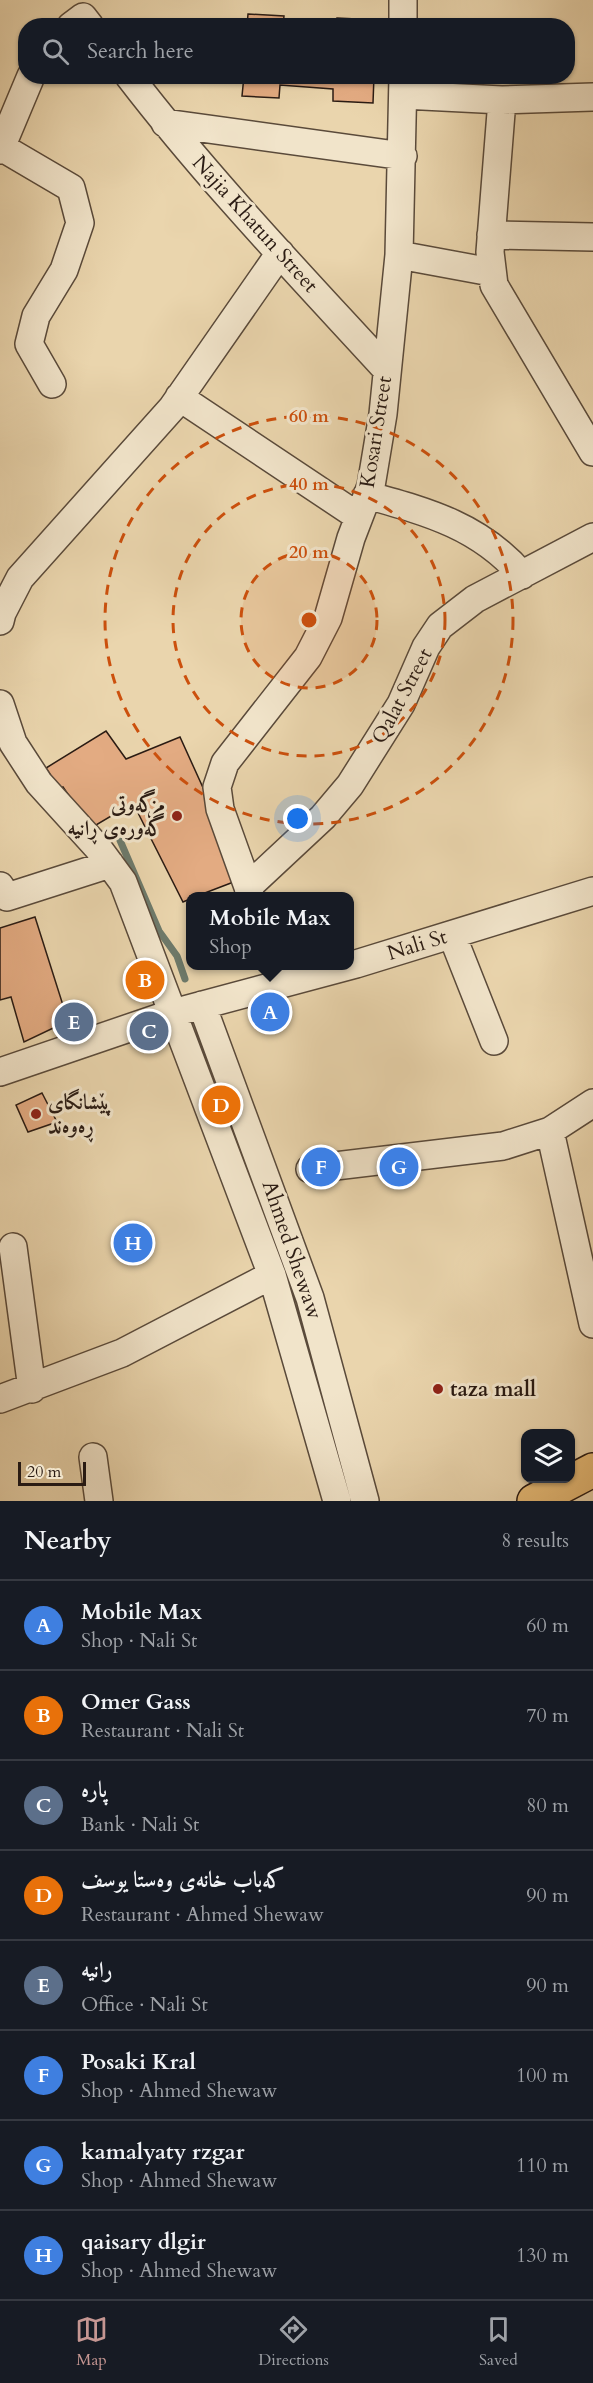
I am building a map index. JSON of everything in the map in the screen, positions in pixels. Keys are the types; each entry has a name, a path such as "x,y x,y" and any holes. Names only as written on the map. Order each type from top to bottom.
{"highway":[{"path":"534,1501 593,1470"},
{"path":"578,1501 593,1494"}],"street":[{"path":"403,0 403,18"},
{"path":"28,84 1,148 71,188 80,223 64,270 36,316 29,344 52,384"},
{"name":"Najia Khatun Street","path":"135,84 165,123 386,369"},
{"path":"403,86 502,100 593,98"},
{"name":"Kosari Street","path":"249,892 220,809 217,787 225,763 308,657 328,618 363,506 383,414 399,255 403,86"},
{"path":"502,100 491,235 491,272 494,285 593,452"},
{"path":"165,123 403,156"},
{"path":"491,235 593,237"},
{"path":"0,621 20,578 179,397 280,253"},
{"path":"399,255 491,272"},
{"path":"179,397 363,506 408,507 475,534 506,557 522,575"},
{"name":"Qalat Street","path":"249,892 293,842 323,817 350,785 401,704 426,647 440,626 475,599 593,537"},
{"name":"Ahmed Shewaw","path":"0,704 13,744 39,783 123,882 272,1275 337,1501"},
{"path":"0,886 7,897 110,864"},
{"name":"Nali St","path":"354,957 452,935 593,891"},
{"path":"452,935 494,1041"},
{"name":"Nali St","path":"0,1072 202,1005 271,976 297,970"},
{"name":"Ahmed Shewaw","path":"202,1005 306,1287 365,1501"},
{"path":"310,1169 503,1146 550,1131 593,1103"},
{"path":"550,1131 593,1324"},
{"path":"14,1247 32,1389"},
{"path":"0,1399 32,1389 122,1353 272,1275"},
{"path":"93,1457 99,1501"}],"building":[{"path":"248,14 284,16 284,18 248,18"},
{"path":"243,84 374,84 373,103 333,101 333,89 280,85 279,98 242,96"},
{"name":"مزگەوتی گەورەی ڕانیە","path":"106,731 126,759 180,737 244,878 207,892 186,892 186,901 183,902 133,803 91,828 63,787 59,789 46,768"},
{"path":"35,917 68,1021 24,1042 11,997 0,1000 0,928"},
{"name":"پێشانگای ڕه‌وه‌ند","path":"42,1093 57,1122 28,1132 16,1105"}],"waterway":[{"path":"116,831 159,931 177,956 185,979"}],"place":[{"name":"مزگەوتی گەورەی ڕانیە","path":"177,816"},
{"name":"Omer Gass","path":"145,980"},
{"name":"Mobile Max","path":"270,1012"},
{"name":"رانيه","path":"74,1022"},
{"name":"پاره","path":"149,1031"},
{"name":"کەباب خانەی وەستا یوسف","path":"221,1105"},
{"name":"پێشانگای ڕه‌وه‌ند","path":"36,1114"},
{"name":"Posaki Kral","path":"321,1167"},
{"name":"kamalyaty rzgar","path":"399,1167"},
{"name":"qaisary dlgir","path":"133,1243"},
{"name":"taza mall","path":"438,1389"}]}
